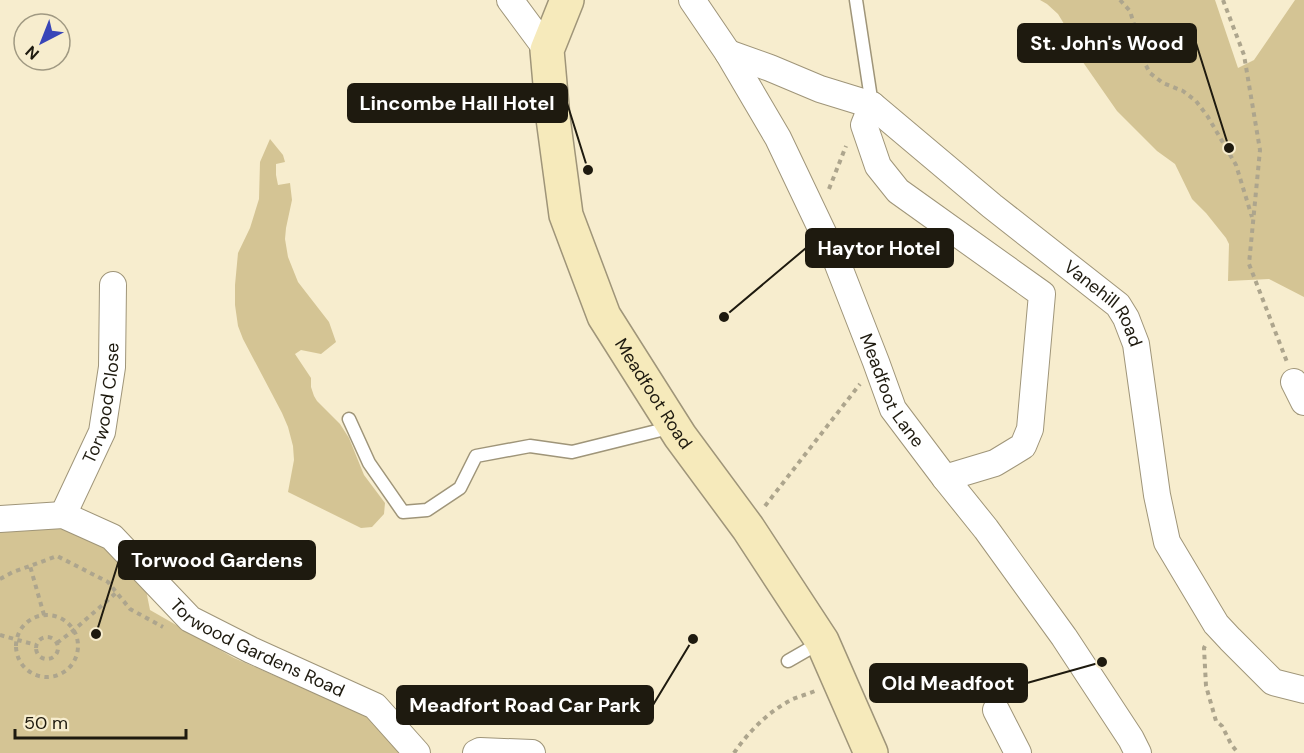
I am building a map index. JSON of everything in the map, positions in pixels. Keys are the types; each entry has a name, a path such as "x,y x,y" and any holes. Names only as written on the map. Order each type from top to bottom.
{"street":[{"path":"510,0 547,50"},
{"name":"Meadfoot Road","path":"567,0 547,50 553,118 566,215 604,316 674,427 748,528 822,641 871,753"},
{"name":"Meadfoot Lane","path":"692,0 728,53 778,138 837,262 893,409 986,529 1064,637 1138,753"},
{"name":"Vanehill Road","path":"728,53 819,89 872,105 992,206 1118,305 1126,318 1136,344 1157,495 1167,542 1216,624 1273,682 1304,690"},
{"path":"872,105 864,124 878,166 898,191 1042,294 1030,429 1023,446 994,463 945,478"},
{"name":"Torwood Close","path":"63,515 102,432 112,367 113,285"},
{"name":"Torwood Gardens Road","path":"0,519 63,515 112,537 189,619 251,651 375,706 417,753"},
{"path":"996,710 1018,753"},
{"path":"476,753 480,751 532,753"}],"lane":[{"path":"856,0 872,105"},
{"path":"349,419 369,464 403,512 427,510 460,488 476,456 530,446 572,452 674,427"},
{"path":"788,661 822,641"}],"path":[{"path":"1120,0 1130,11 1141,56 1150,73 1163,83 1183,91 1196,101 1208,117 1236,165 1253,220"},
{"path":"1223,0 1244,55 1260,150 1249,264 1299,392"},
{"path":"748,528 876,362"},
{"path":"0,579 57,556 108,582 130,609"},
{"path":"30,566 44,615"},
{"path":"57,643 117,592"},
{"path":"44,615 67,621 78,639 79,650 72,667 62,674 48,678 37,676 21,665 17,655 16,640 20,630 29,620 44,615"},
{"path":"1216,624 1204,648 1206,686 1216,721 1222,726 1238,753"},
{"path":"0,635 36,645"},
{"path":"52,637 57,643 58,651 56,655 47,659 38,654 36,645 41,639 52,637"},
{"path":"734,753 770,713 794,699 818,691"}],"shaded area":[{"path":"1040,0 1215,0 1238,68 1254,60 1295,0 1304,0 1304,297 1269,279 1228,281 1229,244 1226,238 1192,199 1175,164 1157,151 1117,111 1078,55 1072,37 1058,14"},
{"path":"270,139 283,155 285,162 276,164 278,185 290,183 292,200 285,239 288,257 298,282 329,322 336,342 321,354 301,350 295,354 311,378 311,387 317,401 340,424 349,438 364,475 385,503 384,514 372,527 361,528 288,492 294,460 288,427 238,326 235,285 238,253 250,228 259,199 260,162"},
{"path":"67,527 117,554 145,585 150,610 234,658 369,717 405,753 0,753 0,529"}],"place":[{"name":"St. John's Wood","path":"1229,148"},
{"name":"Lincombe Hall Hotel","path":"588,170"},
{"name":"Haytor Hotel","path":"724,317"},
{"name":"Torwood Gardens","path":"96,634"},
{"name":"Meadfort Road Car Park","path":"693,639"},
{"name":"Old Meadfoot","path":"1102,662"}]}
